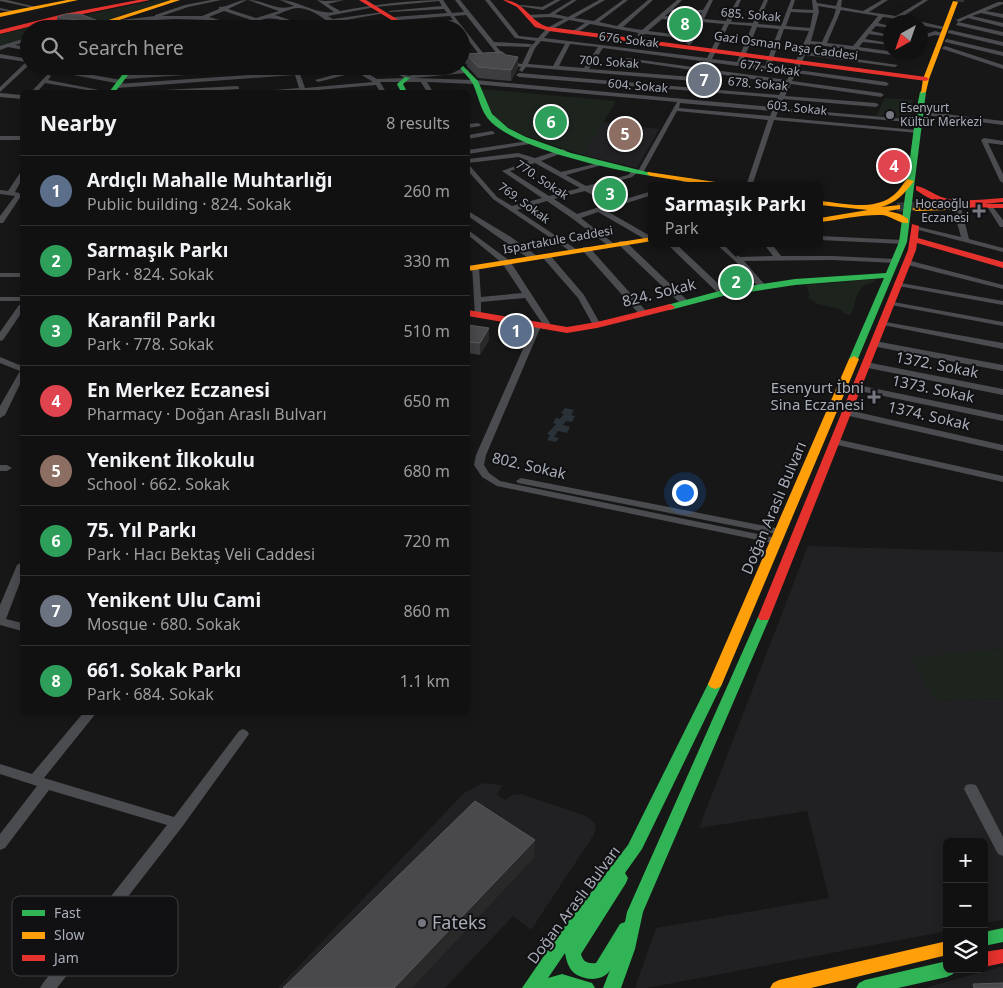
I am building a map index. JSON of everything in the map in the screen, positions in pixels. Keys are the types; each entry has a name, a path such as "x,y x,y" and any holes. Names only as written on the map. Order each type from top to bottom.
{"main road":[{"path":"0,15 10,4 75,0"},
{"path":"44,20 124,0"},
{"path":"92,8 132,0"},
{"path":"47,20 147,0"},
{"name":"Gazi Osman Paşa Caddesi","path":"506,0 522,9 537,26 574,32 600,40 689,42 712,55 770,63 799,62 926,79"},
{"name":"Doğan Araslı Bulvarı","path":"909,232 924,206 914,184 932,91 950,31 956,1"},
{"path":"120,20 179,2"},
{"path":"0,31 20,26"},
{"path":"0,31 20,26"},
{"name":"Doğan Araslı Bulvarı","path":"612,988 627,949 636,912 674,820 720,723 848,413 898,284 909,232 917,127 926,79 950,31"},
{"path":"469,75 475,82 482,106 495,122 507,130 534,142 603,164 707,182"},
{"path":"403,90 400,84 402,80 407,78"},
{"path":"823,204 846,206 878,204 895,198 914,184 925,195 945,200 1003,204"},
{"path":"823,204 855,210 896,207 841,217"},
{"path":"823,204 845,212 846,215 841,217"},
{"path":"924,206 1003,204"},
{"path":"924,206 957,208 990,207 1003,204"},
{"path":"823,220 887,211 897,214 909,232 1003,265"},
{"name":"Ispartakule Caddesi","path":"471,269 648,239"},
{"name":"Doğan Araslı Bulvarı","path":"532,988 549,959 609,880 624,865 704,710 890,276 902,261"},
{"name":"824. Sokak","path":"473,314 567,330 723,293 762,286 890,276"},
{"path":"624,865 611,895 573,953 576,965 590,972 597,972 602,969 636,912"},
{"path":"988,938 1003,935"},
{"path":"779,988 943,949"},
{"path":"988,959 1003,956"},
{"path":"864,988 943,970"},
{"path":"537,988 560,982 577,984 586,988"}],"street":[{"path":"146,20 167,12 179,2 219,0"},
{"path":"201,18 221,8 245,0"},
{"path":"250,0 284,11"},
{"path":"282,0 323,14 331,20"},
{"path":"322,1 342,0"},
{"path":"390,17 439,0 456,20"},
{"path":"458,0 505,60"},
{"name":"676. Sokak","path":"487,0 517,37 536,43 568,44 600,40"},
{"path":"522,9 532,0"},
{"path":"522,9 543,9 559,0"},
{"path":"550,15 575,0"},
{"path":"513,86 536,43 549,28 603,0"},
{"path":"595,23 626,0"},
{"path":"618,28 651,0"},
{"path":"607,94 622,72 635,40 680,0"},
{"path":"679,56 689,42 711,0"},
{"path":"511,209 550,200 630,176 638,171 686,89 712,55 739,0"},
{"path":"741,59 766,0"},
{"path":"770,63 793,0"},
{"path":"824,44 836,16 840,0"},
{"path":"865,12 886,0"},
{"path":"902,15 926,0"},
{"path":"322,1 338,12"},
{"path":"179,2 212,12"},
{"path":"750,182 776,109 807,42 817,12 815,2 882,15"},
{"path":"0,9 10,4"},
{"path":"255,7 263,4"},
{"path":"950,31 981,11 1002,4"},
{"path":"221,8 256,20 299,6"},
{"path":"377,20 446,7"},
{"name":"676. Sokak","path":"522,9 618,28 635,40 679,56 712,55"},
{"path":"238,14 246,10"},
{"path":"669,10 705,12"},
{"path":"789,10 817,12"},
{"path":"981,11 1003,16"},
{"path":"167,12 188,18"},
{"path":"323,14 338,12 440,20"},
{"path":"346,20 468,13"},
{"path":"269,15 285,20"},
{"path":"855,48 882,15"},
{"name":"685. Sokak","path":"660,17 811,30"},
{"path":"146,20 188,18 210,20"},
{"path":"675,19 669,27 695,29"},
{"path":"574,32 589,22"},
{"path":"874,24 883,26"},
{"path":"928,25 1003,44"},
{"path":"928,36 950,31 1003,25"},
{"path":"586,70 600,40 611,26"},
{"path":"928,31 1003,34"},
{"path":"950,31 1003,54"},
{"path":"950,31 1002,65"},
{"path":"867,32 883,35"},
{"path":"470,40 481,54"},
{"path":"861,40 883,43"},
{"path":"0,48 20,42"},
{"path":"807,42 883,52"},
{"path":"493,44 536,43"},
{"path":"555,68 568,44"},
{"path":"7,46 20,48"},
{"path":"470,55 499,53"},
{"path":"1,57 20,60"},
{"name":"700. Sokak","path":"496,60 505,60 508,64 622,72 783,94"},
{"name":"677. Sokak","path":"627,60 881,95"},
{"path":"869,127 876,105 897,60"},
{"path":"470,65 488,61"},
{"path":"0,90 20,70"},
{"path":"36,90 49,75"},
{"path":"108,75 124,77 147,75"},
{"path":"231,75 239,90"},
{"path":"124,77 136,85 275,75"},
{"path":"298,75 302,90"},
{"path":"316,75 321,89"},
{"path":"318,80 338,75"},
{"path":"375,75 371,76 382,90"},
{"path":"402,75 407,78"},
{"path":"315,90 421,75"},
{"name":"678. Sokak","path":"519,75 686,89 783,94 876,105"},
{"name":"604. Sokak","path":"407,78 423,81 475,82 871,117 917,127"},
{"path":"44,81 95,90"},
{"path":"423,81 429,90"},
{"path":"155,84 156,90"},
{"path":"136,85 136,90"},
{"path":"0,95 20,97"},
{"name":"603. Sokak","path":"675,109 869,127 917,127"},
{"path":"928,114 1003,124"},
{"path":"470,126 478,125"},
{"path":"470,137 492,133"},
{"path":"0,138 20,137"},
{"path":"1003,143 984,140 1003,181"},
{"path":"470,152 534,142"},
{"name":"770. Sokak","path":"563,151 505,171 576,217 610,245"},
{"path":"470,161 518,155 536,161 616,205"},
{"path":"561,174 603,164"},
{"name":"769. Sokak","path":"471,175 511,209 573,251"},
{"path":"11,192 20,177"},
{"path":"685,182 691,179"},
{"path":"0,192 11,192 18,196 0,221"},
{"path":"576,217 648,195"},
{"path":"640,197 648,202"},
{"path":"990,207 1003,225"},
{"path":"957,208 965,239"},
{"path":"598,210 648,237"},
{"path":"470,214 534,258"},
{"path":"823,238 909,232 965,239 1003,250"},
{"path":"470,234 507,263 546,323 541,326"},
{"path":"622,243 685,303"},
{"path":"674,247 723,293"},
{"path":"724,247 738,259 762,286"},
{"path":"770,247 778,258"},
{"path":"586,249 642,313"},
{"path":"546,256 581,296 597,324"},
{"path":"738,259 832,258 902,261 1003,287"},
{"path":"471,269 477,300 473,314"},
{"path":"0,275 20,275"},
{"path":"898,284 1003,303"},
{"path":"477,300 528,295"},
{"path":"0,299 20,299"},
{"path":"890,303 1003,324"},
{"path":"0,338 20,310"},
{"path":"0,321 20,324"},
{"path":"883,322 1003,346"},
{"name":"802. Sokak","path":"541,326 478,465 491,480 497,483 779,537"},
{"path":"875,344 1003,368"},
{"path":"0,360 20,370"},
{"path":"13,366 20,361"},
{"name":"1372. Sokak","path":"866,365 1003,392"},
{"path":"0,414 20,375"},
{"name":"1373. Sokak","path":"858,388 1003,418"},
{"name":"1374. Sokak","path":"848,413 1003,448"},
{"path":"836,442 1003,479"},
{"path":"20,570 0,620 20,626"},
{"path":"0,844 40,782 88,715"},
{"path":"120,896 243,734"},
{"path":"0,769 177,823"},
{"path":"972,789 1003,850"},
{"path":"48,988 57,976"}],"shaded area":[{"path":"156,0 172,0 107,20 62,20"},
{"path":"20,30 20,40 0,46 0,35"},
{"path":"481,89 616,101 583,155 530,137 504,124 494,116 487,106"},
{"path":"885,98 913,100 909,119 876,116"},
{"path":"602,122 659,129 637,168 583,155"},
{"path":"748,275 755,283 725,289 717,281"},
{"path":"875,279 875,282 863,287 860,291 850,315 845,314 840,309 817,304 807,297 810,296 806,285"},
{"path":"565,408 574,410 571,415 575,416 572,422 566,421 563,425 570,427 567,433 558,431 554,437 559,438 556,442 547,440 550,435 547,434 556,424 553,423 556,418 560,419 564,414 561,413"},
{"path":"808,546 1003,552 1003,648 912,658 936,701 1003,698 1003,920 988,922 988,838 943,838 943,932 647,988 635,988 656,928 829,898 807,811 699,828"},
{"path":"1003,648 1003,698 936,701 911,658"},
{"path":"484,783 502,785 497,795 505,800 512,795 521,794 586,816 594,822 596,829 593,836 531,930 513,916 445,988 278,988 465,792"},
{"path":"1003,966 1003,988 925,988 978,973 988,973 988,970"}],"building":[{"path":"66,14 80,14 96,20 76,20 57,17"},
{"path":"502,52 506,55 518,57 511,70 478,67 470,58 470,54"},
{"path":"507,317 529,321 525,329 502,326"},
{"path":"470,325 489,328 480,343 470,342"},
{"name":"Fateks","path":"475,801 535,840 394,988 283,988"},
{"path":"1003,983 1003,988 974,988 973,984"}],"tunnel":[{"path":"897,207 928,206"}],"traffic: fast":[{"path":"114,90 125,75"},
{"path":"470,75 475,81 489,116 506,130 545,147 568,154 615,167 651,174"},
{"path":"403,90 400,84 407,78"},
{"path":"854,359 903,242 923,92"},
{"path":"670,307 723,293 795,282 890,275"},
{"path":"612,988 627,949 635,912 764,617"},
{"path":"531,988 567,936 634,849 715,684"},
{"path":"620,878 573,953 576,963 587,971 592,972 602,969 626,929"},
{"path":"988,938 1003,935"},
{"path":"865,988 943,970"},
{"path":"537,988 562,982 586,988"}],"traffic: slow":[{"path":"0,15 75,0"},
{"path":"114,20 177,0"},
{"path":"923,92 926,79 955,2"},
{"path":"651,174 703,182"},
{"path":"823,203 848,207 877,206 894,199 910,181"},
{"path":"927,204 962,204"},
{"path":"823,219 897,207"},
{"path":"916,209 947,208"},
{"path":"839,218 881,212 897,216 905,221"},
{"path":"470,269 648,240"},
{"path":"715,684 854,359"},
{"path":"779,988 943,949"}],"traffic: jam":[{"path":"48,20 147,0"},
{"path":"362,0 395,20"},
{"path":"506,0 519,6 537,26 549,29 926,79"},
{"path":"0,32 20,27"},
{"path":"919,188 927,195 948,201 1003,200"},
{"path":"954,206 1003,206"},
{"path":"764,617 912,250 915,226"},
{"path":"913,239 1003,265"},
{"path":"470,313 567,330 597,325 670,307"},
{"path":"988,959 1003,956"}],"place":[{"name":"661. Sokak Parkı","path":"685,24"},
{"name":"Yenikent Ulu Cami","path":"704,80"},
{"name":"Esenyurt Kültür Merkezi","path":"890,115"},
{"name":"75. Yıl Parkı","path":"551,122"},
{"name":"Yenikent İlkokulu","path":"625,134"},
{"name":"En Merkez Eczanesi","path":"894,166"},
{"name":"Karanfil Parkı","path":"610,194"},
{"name":"Hocaoğlu Eczanesi","path":"979,211"},
{"name":"Sarmaşık Parkı","path":"736,282"},
{"name":"Ardıçlı Mahalle Muhtarlığı","path":"516,331"},
{"name":"Esenyurt İbni Sina Eczanesi","path":"874,397"},
{"name":"Fateks","path":"422,923"}]}
